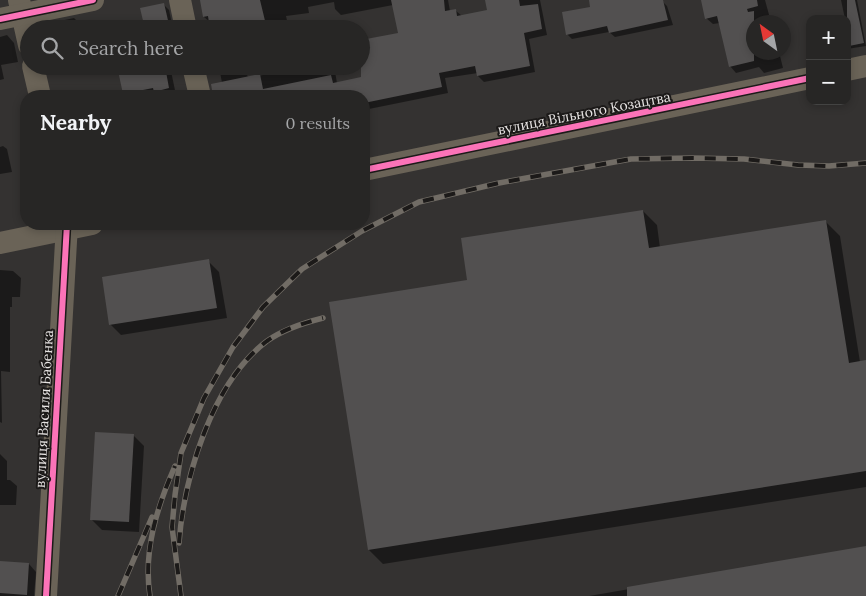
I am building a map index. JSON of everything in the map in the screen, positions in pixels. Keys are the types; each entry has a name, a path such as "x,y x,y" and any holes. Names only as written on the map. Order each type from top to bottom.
{"street":[{"path":"0,19 21,7 93,0"},
{"path":"180,0 184,20"},
{"path":"21,7 24,20"},
{"path":"851,69 866,66"},
{"path":"35,75 39,90"},
{"path":"195,75 199,90"},
{"name":"вулиця Вільного Козацтва","path":"370,169 806,79"},
{"path":"0,243 51,230"},
{"name":"вулиця Василя Бабенка","path":"46,596 67,230"}],"building":[{"path":"200,0 260,0 265,20 209,20 208,16 203,17"},
{"path":"391,0 444,0 445,11 456,9 457,16 487,10 485,0 519,0 520,6 538,4 542,29 524,33 530,66 477,76 475,66 439,73 442,87 370,102 370,90 212,90 211,84 255,75 260,75 263,89 331,75 333,83 361,77 361,75 370,75 370,38 398,33"},
{"path":"589,0 663,0 668,20 609,33 607,26 566,35 562,12 590,7"},
{"path":"701,0 757,0 758,6 747,9 748,12 754,11 754,15 746,15 746,60 754,61 729,67 717,16 705,19"},
{"path":"847,0 855,0 864,43 851,46 851,15 847,15"},
{"path":"164,3 168,20 143,20 140,8"},
{"path":"119,75 167,75 169,88 162,90 154,90 153,88 122,90"},
{"path":"643,210 649,248 826,220 849,363 866,360 866,471 368,550 329,302 467,280 461,238"},
{"path":"209,259 217,308 109,325 102,277"},
{"path":"95,432 134,434 129,522 90,520"},
{"path":"866,546 866,596 627,596 627,587"},
{"path":"0,561 29,563 27,595 0,593"}],"railway":[{"path":"370,227 419,202 499,183 631,159 744,159 798,165 829,166 866,163"},
{"path":"181,596 172,527 175,495 181,453 204,398 233,347 263,307 302,269 364,230"},
{"path":"179,543 187,489 195,461 204,433 216,406 231,381 248,359 267,341 294,327 323,318"},
{"path":"150,596 148,562 153,530 157,513 175,466"},
{"path":"118,596 152,517"}],"cycle path":[{"path":"0,19 93,0"},
{"path":"370,169 806,79"},
{"path":"46,596 67,230"}]}
